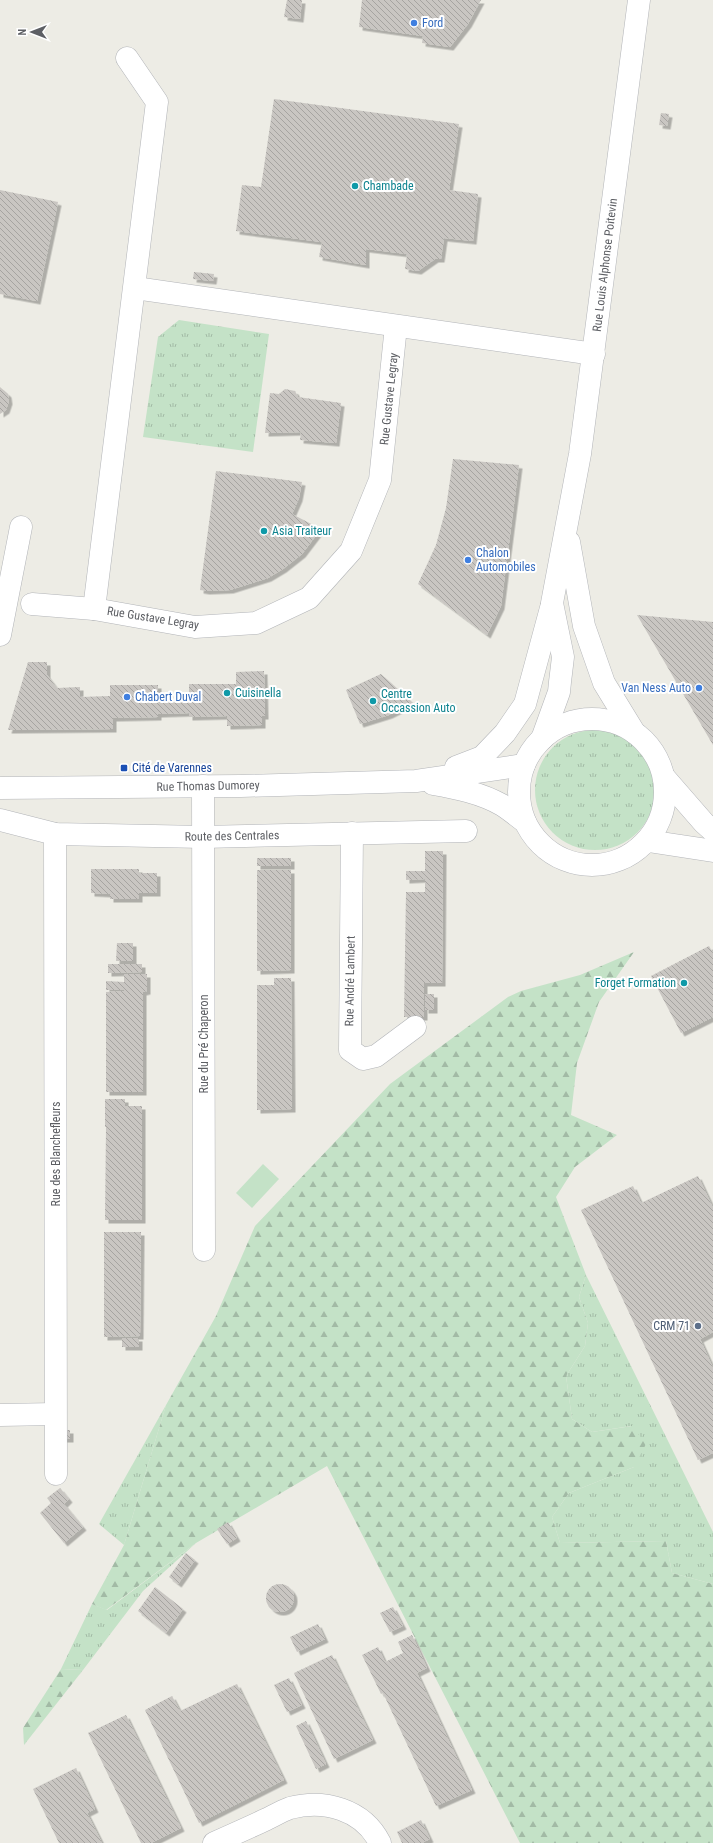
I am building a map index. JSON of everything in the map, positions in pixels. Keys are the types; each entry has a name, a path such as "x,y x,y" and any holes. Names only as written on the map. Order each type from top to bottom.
{"street":[{"name":"Rue Louis Alphonse Poitevin","path":"542,738 559,692 563,657 552,603 567,530 580,454 639,0"},
{"path":"94,609 158,102 127,58"},
{"path":"135,288 594,354"},
{"name":"Rue Gustave Legray","path":"32,604 94,609 195,627 256,623 309,598 352,551 380,480 396,326"},
{"path":"0,635 22,527"},
{"name":"Rue Louis Alphonse Poitevin","path":"567,530 584,626 604,684 634,732"},
{"path":"416,781 482,757 504,733 525,704 552,603"},
{"path":"664,777 663,811 648,841 629,856 606,865 581,865 558,857 538,842 525,822 519,793 524,764 542,738 563,725 587,719 612,721 634,732 654,751 664,777 704,823 713,831"},
{"name":"Rue Thomas Dumorey","path":"0,788 203,786 416,781 524,764"},
{"name":"Rue Thomas Dumorey","path":"416,781 459,789 483,797 501,805 525,822"},
{"name":"Rue du Pré Chaperon","path":"203,786 204,1250"},
{"name":"Route des Centrales","path":"0,820 55,834 203,838 466,831"},
{"name":"Rue André Lambert","path":"352,833 350,1050 363,1060 376,1056 415,1027"},
{"name":"Rue des Blanchefleurs","path":"55,834 56,1474"},
{"path":"648,841 713,851"},
{"path":"0,1415 56,1414"},
{"path":"214,1843 246,1836 290,1808 320,1805 341,1808 359,1817 377,1837 380,1843"}],"green space":[{"path":"179,320 269,334 253,452 143,437 158,337"},
{"path":"595,730 618,734 638,747 651,767 655,790 651,813 638,833 618,846 595,850 572,846 552,833 539,813 535,790 539,767 552,747 572,734"},
{"path":"634,952 599,1002 577,1063 571,1115 617,1135 575,1167 556,1197 586,1275 579,1297 588,1323 585,1346 566,1376 572,1419 592,1432 632,1426 646,1444 634,1467 569,1493 552,1517 560,1543 666,1541 672,1573 713,1584 713,1843 520,1843 327,1466 196,1543 106,1610 92,1604 124,1545 166,1405 216,1316 255,1226 390,1084 508,997 521,991 580,975"},
{"path":"263,1164 279,1179 252,1208 236,1193"},
{"path":"586,1275 713,1532 713,1584 672,1573 666,1541 560,1543 552,1517 569,1493 634,1467 631,1426 592,1432 572,1419 566,1376 585,1346 588,1323 579,1297"},
{"path":"166,1405 124,1545 99,1524"},
{"path":"196,1543 143,1591 83,1670 61,1669 92,1604 107,1610"},
{"path":"61,1669 83,1670 24,1745 23,1728"}],"building":[{"path":"287,0 302,0 300,19 284,17"},
{"name":"Ford","path":"362,0 481,0 468,24 450,47 422,43 423,36 359,27"},
{"name":"Chambade","path":"274,99 459,124 449,190 478,194 473,241 444,238 441,259 435,259 418,271 405,269 407,254 366,249 366,265 319,257 322,242 236,231 242,185 261,187"},
{"path":"661,113 669,114 667,126 659,125"},
{"path":"0,190 58,202 37,301 0,294"},
{"path":"194,272 214,274 213,281 193,279"},
{"path":"0,387 8,394 9,401 6,410 0,414"},
{"path":"285,389 295,391 298,397 341,403 336,443 300,440 301,432 265,433 270,393 279,394"},
{"name":"Chalon Automobiles","path":"453,459 519,465 501,606 487,635 418,584 436,545 446,508"},
{"name":"Asia Traiteur","path":"216,471 302,482 299,498 292,514 321,529 302,554 283,569 268,578 230,590 206,591 200,590"},
{"name":"Van Ness Auto","path":"637,615 713,622 713,745"},
{"name":"Chabert Duval","path":"28,662 47,662 47,675 57,688 80,687 80,697 110,696 110,685 158,685 158,703 189,702 189,684 236,684 236,672 264,671 265,716 262,716 262,725 227,726 227,716 189,717 189,713 158,714 158,717 113,718 113,729 8,730"},
{"name":"Centre Occassion Auto","path":"381,674 413,703 389,715 360,724 346,690"},
{"path":"425,851 443,851 442,983 424,983 424,1017 404,1017 406,892 425,892 425,879 406,880 406,871 425,871"},
{"path":"257,858 291,858 291,866 257,866"},
{"path":"91,869 139,869 139,873 157,873 157,893 139,893 139,899 110,899 110,894 91,893"},
{"path":"257,870 291,870 291,970 257,971"},
{"path":"117,943 133,943 133,961 116,961"},
{"name":"Forget Formation","path":"709,946 713,953 713,1017 681,1033 651,976"},
{"path":"108,964 142,964 142,972 108,973"},
{"path":"124,974 147,974 147,991 143,992 143,1092 106,1092 106,992 124,990 106,990 106,981 124,982"},
{"path":"274,978 291,978 292,1109 257,1110 257,985 274,985"},
{"path":"425,994 434,994 434,1010 425,1010"},
{"path":"105,1099 125,1099 125,1106 142,1106 142,1220 105,1220"},
{"path":"698,1176 713,1208 713,1332 700,1339 713,1368 713,1453 698,1460 581,1210 633,1186 641,1203"},
{"path":"104,1232 141,1232 140,1336 104,1337"},
{"path":"122,1338 139,1338 139,1347 122,1347"},
{"path":"63,1430 70,1430 70,1439 62,1439"},
{"path":"60,1488 69,1499 64,1504 83,1527 64,1543 40,1513 51,1503 47,1498"},
{"path":"228,1522 237,1538 227,1544 217,1529"},
{"path":"186,1553 195,1560 178,1584 169,1577"},
{"path":"280,1584 290,1588 294,1598 290,1608 280,1612 270,1608 266,1598 270,1588"},
{"path":"155,1587 183,1609 166,1633 138,1611"},
{"path":"393,1607 403,1626 390,1632 380,1613"},
{"path":"318,1624 325,1639 297,1652 290,1637"},
{"path":"412,1635 427,1668 417,1673 472,1790 436,1806 383,1693 381,1694 362,1655 378,1647 385,1662 403,1653 398,1642"},
{"path":"332,1655 373,1740 334,1759 294,1673"},
{"path":"289,1678 302,1705 287,1712 274,1685"},
{"path":"237,1684 284,1780 199,1823 145,1710 172,1696 180,1711"},
{"path":"126,1715 181,1828 151,1843 141,1843 88,1733"},
{"path":"306,1721 326,1764 316,1769 296,1726"},
{"path":"76,1768 95,1809 87,1813 102,1843 59,1843 33,1789"},
{"path":"421,1820 430,1839 422,1843 402,1843 397,1832"}],"place":[{"name":"Ford","path":"414,23"},
{"name":"Chambade","path":"355,186"},
{"name":"Asia Traiteur","path":"264,531"},
{"name":"Chalon Automobiles","path":"468,560"},
{"name":"Van Ness Auto","path":"699,688"},
{"name":"Cuisinella","path":"227,693"},
{"name":"Chabert Duval","path":"127,697"},
{"name":"Centre Occassion Auto","path":"373,701"},
{"name":"Cité de Varennes","path":"124,768"},
{"name":"Forget Formation","path":"684,983"},
{"name":"CRM 71","path":"698,1326"}]}
